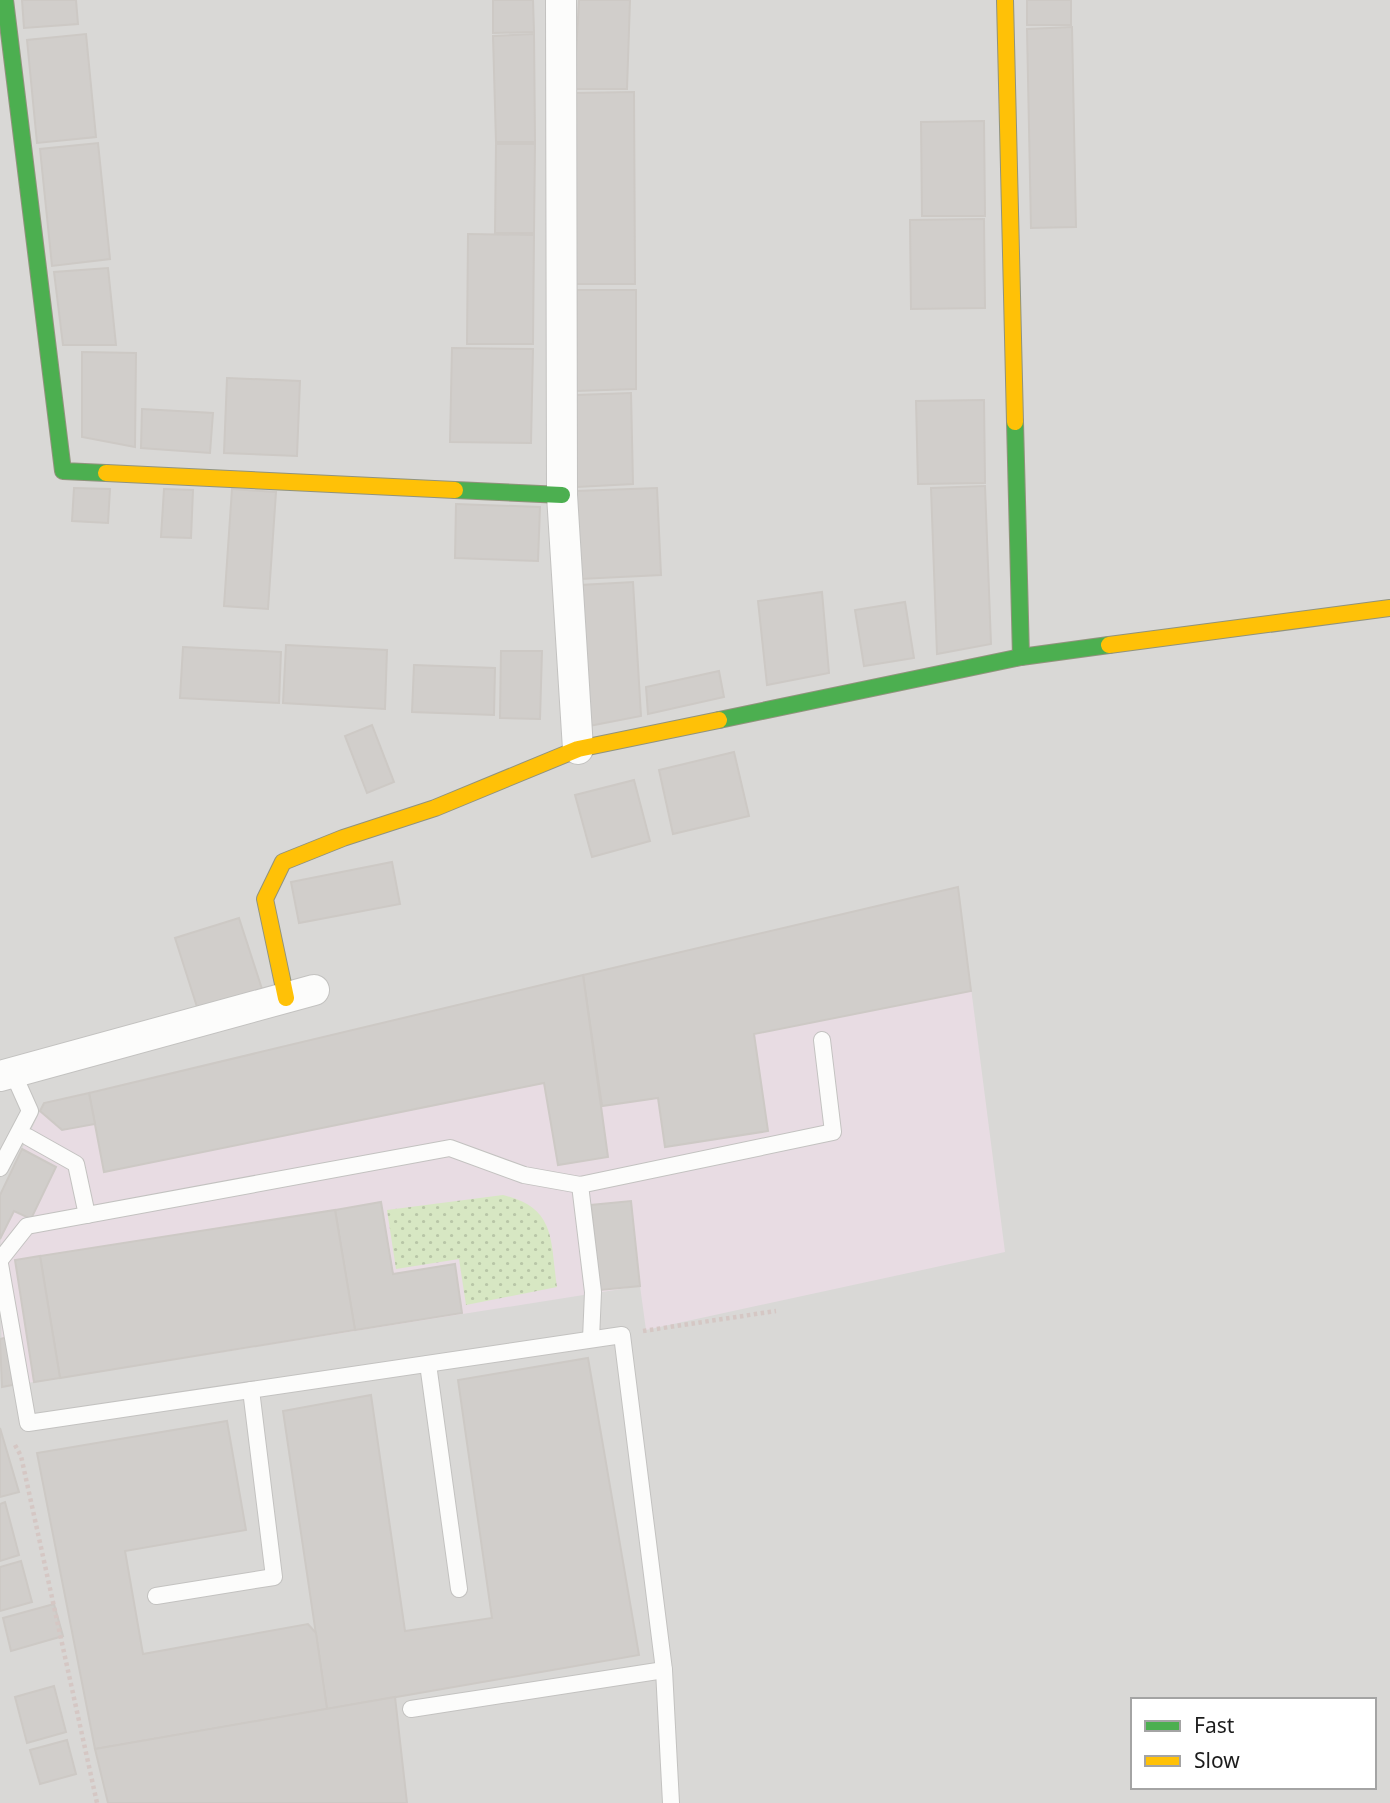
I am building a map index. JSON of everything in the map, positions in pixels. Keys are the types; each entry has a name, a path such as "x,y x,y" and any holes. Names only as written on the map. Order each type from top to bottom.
{"street":[{"path":"5,0 63,471 562,495"},
{"path":"561,0 562,495 578,749"},
{"path":"1005,0 1021,657"},
{"path":"6,1075 300,994 265,899 283,862 344,838 435,808 578,749 1021,657 1390,608"}],"lane":[{"path":"671,1803 664,1670 622,1335 29,1423 0,1262 27,1226 450,1148 524,1175 580,1185 834,1132 822,1040"},
{"path":"0,1168 30,1111 6,1075"},
{"path":"28,1137 76,1164 87,1215"},
{"path":"580,1185 593,1292 591,1339"},
{"path":"428,1364 459,1589"},
{"path":"156,1596 274,1577 251,1390"},
{"path":"411,1709 664,1670"}],"path":[{"path":"622,1335 776,1311"},
{"path":"15,1444 24,1469 97,1803"}],"shaded area":[{"path":"0,0 1390,0 1390,1803 0,1803"},
{"path":"958,887 1005,1252 646,1330 640,1286 2,1387 0,1195 44,1103"}],"green space":[{"path":"503,1195 533,1208 542,1218 551,1241 557,1287 466,1305 459,1259 396,1269 387,1210"}],"building":[{"path":"22,0 76,0 78,24 24,28"},
{"path":"493,0 533,0 534,32 493,33"},
{"path":"579,0 630,0 627,89 574,89"},
{"path":"1027,0 1071,0 1071,25 1027,25"},
{"path":"1072,27 1076,227 1031,228 1027,29"},
{"path":"86,34 96,137 37,143 27,40"},
{"path":"534,34 535,142 496,142 493,36"},
{"path":"634,92 635,284 576,284 575,93"},
{"path":"984,121 985,216 922,216 921,122"},
{"path":"98,143 110,259 52,266 40,149"},
{"path":"496,144 535,144 534,233 495,233"},
{"path":"984,219 985,308 911,309 910,220"},
{"path":"468,234 534,235 533,344 467,344"},
{"path":"108,268 116,345 63,345 54,272"},
{"path":"577,290 636,290 636,389 576,391"},
{"path":"452,348 533,349 531,443 450,442"},
{"path":"82,352 136,353 135,447 82,437"},
{"path":"227,378 300,381 297,456 224,453"},
{"path":"631,393 633,484 577,487 576,395"},
{"path":"984,400 985,483 918,484 916,401"},
{"path":"142,409 213,413 210,453 141,448"},
{"path":"985,486 991,644 937,654 931,488"},
{"path":"74,488 110,489 108,523 72,521"},
{"path":"657,488 661,575 580,579 576,491"},
{"path":"164,489 193,490 191,538 161,537"},
{"path":"232,489 276,492 268,609 224,606"},
{"path":"456,504 540,507 538,561 455,558"},
{"path":"633,582 641,716 589,726 580,585"},
{"path":"822,592 829,673 767,685 758,601"},
{"path":"905,602 914,658 864,666 855,610"},
{"path":"286,645 387,650 385,709 283,703"},
{"path":"183,647 281,652 279,703 180,698"},
{"path":"501,651 542,651 540,719 500,718"},
{"path":"414,665 495,668 494,715 412,712"},
{"path":"719,671 724,697 648,714 646,687"},
{"path":"372,725 394,782 367,793 345,736"},
{"path":"734,752 749,816 673,834 659,770"},
{"path":"634,780 650,841 592,857 575,795"},
{"path":"392,862 400,904 299,923 291,882"},
{"path":"958,887 971,991 754,1034 768,1131 665,1147 658,1098 602,1106 583,975"},
{"path":"239,918 262,989 198,1010 175,938"},
{"path":"583,975 608,1157 558,1165 544,1083 104,1172 89,1093"},
{"path":"89,1093 95,1124 62,1130 40,1111 44,1103"},
{"path":"22,1149 56,1167 31,1219 14,1211 0,1239 0,1195"},
{"path":"631,1201 640,1286 600,1290 591,1205"},
{"path":"381,1202 393,1274 455,1264 462,1313 355,1330 335,1210"},
{"path":"335,1210 355,1330 60,1378 40,1256"},
{"path":"40,1256 60,1378 34,1382 15,1260"},
{"path":"8,1337 18,1384 2,1387 0,1339"},
{"path":"588,1358 639,1655 327,1709 283,1411 371,1395 405,1631 492,1618 458,1380"},
{"path":"227,1421 246,1530 125,1551 143,1654 308,1624 316,1633 327,1709 95,1749 37,1453"},
{"path":"0,1428 19,1492 0,1497"},
{"path":"5,1502 19,1555 0,1561 0,1504"},
{"path":"21,1561 32,1602 0,1611 0,1567"},
{"path":"54,1604 63,1636 11,1651 3,1618"},
{"path":"54,1686 66,1732 27,1743 15,1697"},
{"path":"395,1697 407,1803 108,1803 95,1749"},
{"path":"67,1740 76,1774 40,1784 30,1750"}],"traffic: fast":[{"path":"5,0 63,471 106,473"},
{"path":"1015,422 1021,657"},
{"path":"455,490 562,495"},
{"path":"719,720 1021,657 1109,645"}],"traffic: slow":[{"path":"1005,0 1015,422"},
{"path":"106,473 455,490"},
{"path":"1109,645 1390,608"},
{"path":"286,998 265,899 283,862 343,838 435,808 578,749 719,720"}]}
